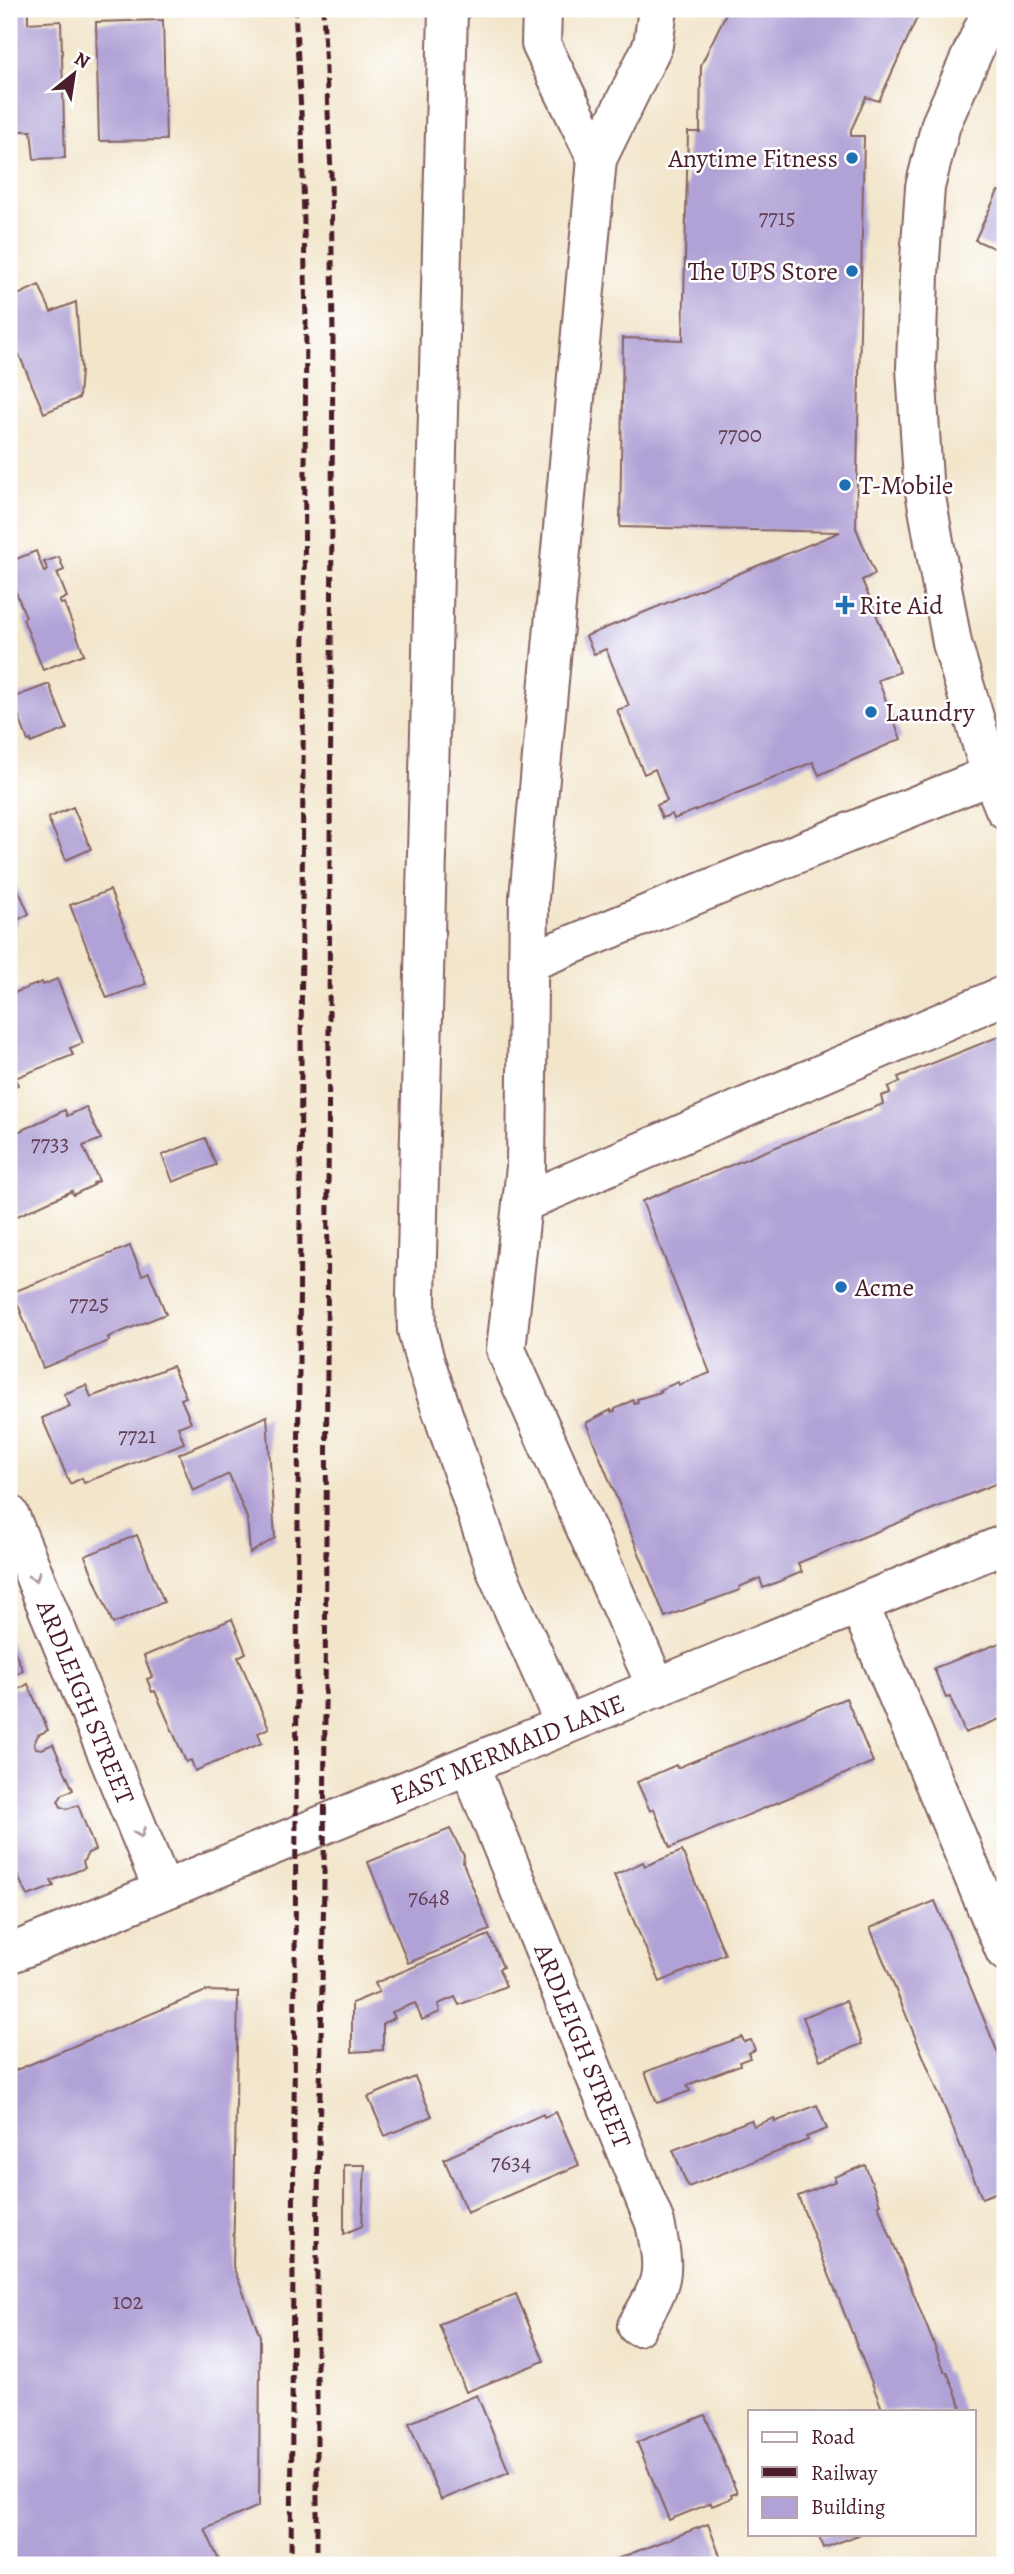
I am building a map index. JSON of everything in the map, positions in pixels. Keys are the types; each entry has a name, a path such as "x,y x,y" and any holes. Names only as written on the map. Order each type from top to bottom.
{"street":[{"path":"448,9 417,1330 496,1570 565,1726"},
{"path":"542,9 541,44 597,159"},
{"path":"657,1688 506,1350 526,1167 530,898 597,159 653,45 658,9"},
{"path":"992,9 941,124 925,187 916,368 923,480 952,643 991,775 1005,809"},
{"path":"529,962 991,775"},
{"path":"522,1203 1005,995"},
{"name":"ARDLEIGH STREET","path":"9,1514 163,1890"},
{"name":"EAST MERMAID LANE","path":"9,1954 1005,1544"},
{"path":"859,1604 1005,1951"},
{"name":"ARDLEIGH STREET","path":"469,1765 655,2223 663,2260 661,2274 657,2291 637,2326"}],"building":[{"path":"9,9 28,9 28,23 61,21 65,158 34,159 31,131 12,131"},
{"path":"728,9 921,9 879,101 866,97 851,130 851,136 864,136 856,528 875,574 862,580 900,672 878,680 901,739 819,775 813,762 674,819 672,814 662,818 657,805 667,801 655,769 644,774 617,710 629,706 606,649 594,654 586,636 840,532 620,527 623,338 683,340 688,132 700,132 701,65"},
{"path":"163,20 166,140 99,141 96,22"},
{"path":"998,191 1005,194 1005,253 975,240"},
{"path":"39,285 51,312 76,302 81,370 79,398 44,413 15,345 9,348 9,299"},
{"path":"36,551 44,572 48,570 44,562 59,557 64,570 57,573 67,597 59,601 64,603 84,654 43,670 9,575 9,562"},
{"path":"49,684 67,729 31,743 12,698"},
{"path":"73,807 91,849 66,860 48,818"},
{"path":"15,882 29,914 9,928 9,885"},
{"path":"110,890 146,984 107,998 70,905"},
{"path":"57,979 83,1043 70,1048 73,1055 15,1078 18,1085 9,1088 9,995"},
{"name":"Acme","path":"1005,1034 1005,1480 798,1563 802,1572 763,1588 760,1578 739,1587 740,1590 665,1617 586,1423 633,1400 634,1403 638,1402 637,1399 661,1392 659,1390 678,1382 679,1385 710,1373 642,1201 883,1104 881,1096 890,1093 888,1087 900,1082 898,1077"},
{"path":"86,1107 101,1139 83,1146 99,1181 73,1195 72,1191 11,1219 9,1136 65,1110 67,1116"},
{"path":"205,1138 216,1165 173,1182 162,1155"},
{"path":"130,1246 142,1275 149,1272 166,1314 108,1337 109,1341 43,1368 13,1292"},
{"path":"172,1366 186,1397 181,1399 191,1422 178,1427 184,1443 84,1483 82,1478 70,1484 42,1418 70,1406 64,1394 86,1385 91,1397"},
{"path":"267,1416 275,1538 250,1553 247,1518 229,1474 193,1491 179,1454"},
{"path":"137,1535 164,1602 113,1624 85,1556"},
{"path":"232,1619 246,1653 238,1657 269,1728 258,1733 262,1743 195,1771 191,1760 186,1762 155,1691 152,1692 147,1679 152,1677 144,1656"},
{"path":"9,1638 23,1671 9,1680"},
{"path":"1005,1641 1005,1717 965,1733 934,1668"},
{"path":"28,1684 48,1730 38,1735 34,1744 36,1748 42,1749 53,1744 73,1790 63,1794 58,1801 61,1807 67,1809 78,1805 95,1850 88,1853 83,1862 85,1868 51,1881 54,1886 28,1896 18,1877 9,1880 9,1688 19,1689"},
{"path":"846,1698 873,1762 670,1848 654,1809 650,1811 637,1782"},
{"path":"450,1829 464,1856 463,1863 490,1930 408,1963 368,1862"},
{"path":"682,1851 725,1954 660,1982 614,1875 643,1862 645,1866"},
{"path":"935,1901 1005,2070 1005,2189 982,2198 870,1928"},
{"path":"489,1935 503,1967 499,1969 506,1986 459,2005 455,1997 438,2004 440,2012 422,2020 415,2003 392,2012 395,2018 383,2023 383,2050 352,2052 352,2003 379,1992 375,1983"},
{"path":"206,1991 238,1992 233,2266 260,2336 259,2506 205,2529 221,2565 9,2565 9,2073"},
{"path":"846,2001 862,2044 820,2060 803,2017"},
{"path":"742,2037 744,2042 751,2040 755,2050 748,2053 750,2058 739,2062 740,2065 687,2085 690,2091 657,2103 645,2072"},
{"path":"415,2077 432,2116 385,2136 368,2097"},
{"path":"817,2105 827,2129 806,2137 808,2140 688,2187 673,2150 751,2120 754,2126 774,2118 775,2122"},
{"path":"556,2112 579,2165 467,2213 444,2159 543,2114 544,2117"},
{"path":"344,2165 365,2165 362,2226 344,2234"},
{"path":"865,2165 880,2204 878,2205 963,2410 883,2410 798,2196 836,2181 834,2177"},
{"path":"516,2294 544,2361 466,2392 439,2324"},
{"path":"477,2395 509,2472 441,2500 409,2423"},
{"path":"705,2415 737,2493 731,2495 732,2498 712,2506 711,2503 669,2520 637,2442"},
{"path":"708,2524 722,2561 726,2560 728,2565 601,2565"},
{"path":"819,2536 856,2536 824,2548"}],"railway":[{"path":"291,2565 306,321 302,129 295,9"},
{"path":"317,2565 317,2249 324,1882 333,337 331,173 323,9"}],"place":[{"name":"Anytime Fitness","path":"852,158"},
{"name":"The UPS Store","path":"852,271"},
{"name":"T-Mobile","path":"845,485"},
{"name":"Rite Aid","path":"845,605"},
{"name":"Laundry","path":"871,712"},
{"name":"Acme","path":"841,1287"}]}
